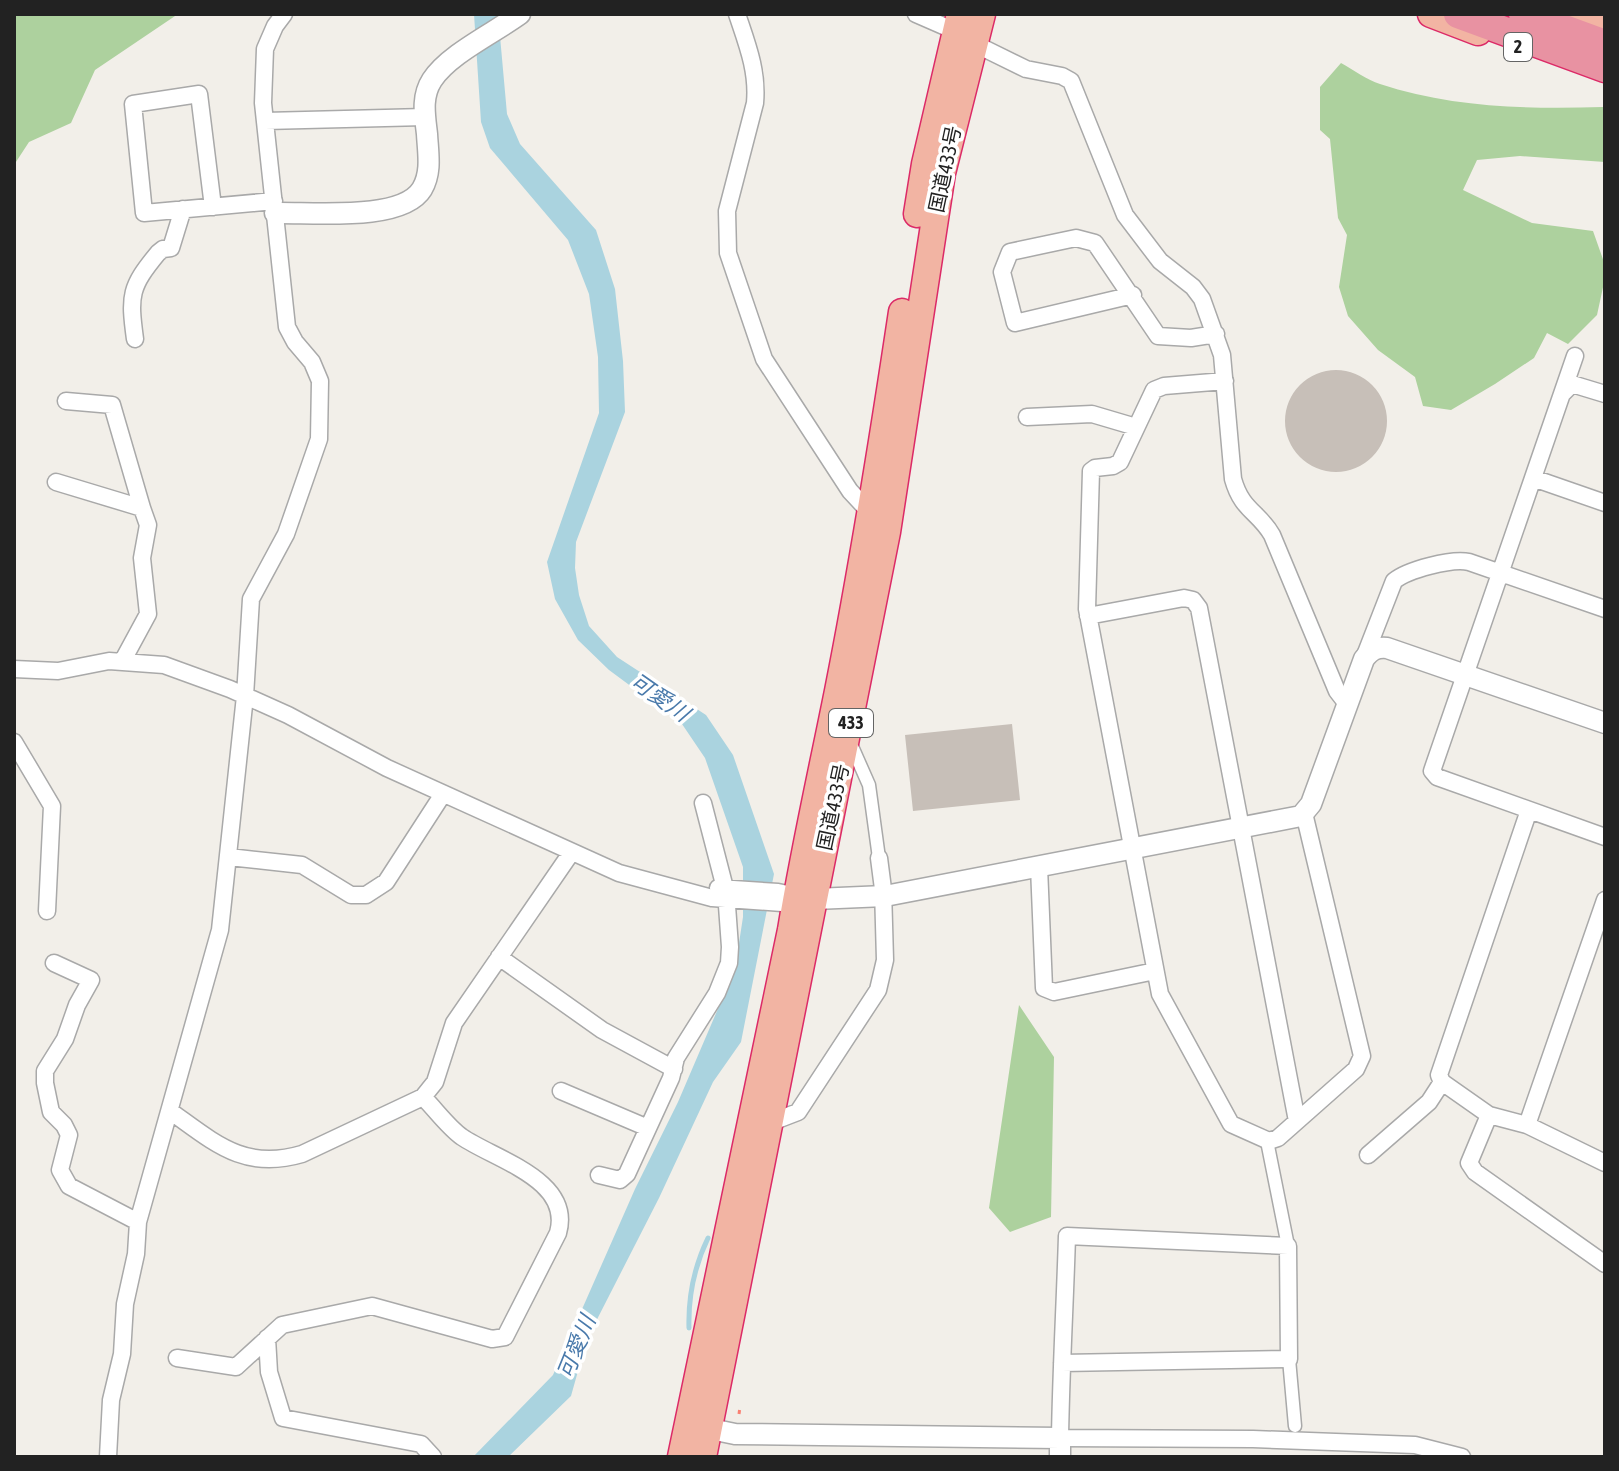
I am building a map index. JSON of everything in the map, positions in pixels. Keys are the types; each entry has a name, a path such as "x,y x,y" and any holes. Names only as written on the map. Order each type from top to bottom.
{"highway":[{"name":"国道433号","path":"681,1457 698,1427 772,1122 792,898 848,738 881,514 942,173 963,29 982,14"},
{"name":"2","path":"1431,14 1605,79"},
{"name":"2","path":"1458,14 1605,68"},
{"name":"2","path":"1523,14 1605,44"},
{"path":"1576,14 1605,24"},
{"name":"国道433号","path":"703,1457 698,1427 792,898 881,514"}],"street":[{"path":"108,1457 111,1400 122,1354 125,1304 136,1254 138,1222 220,930 245,696 251,599 286,534 319,439 320,381 312,362 287,327 265,121 265,49 284,14"},
{"path":"737,14 756,72 757,88 727,211 726,232 733,274 764,359 850,491 881,514"},
{"path":"916,14 963,29 1026,69 1062,76 1071,81 1125,215 1160,261 1200,294 1222,355 1237,494 1272,535 1337,691 1347,704"},
{"path":"213,207 199,94 133,104 144,213 213,207 383,211 406,204 422,190 429,168 424,99 428,86 448,63 515,18"},
{"path":"265,121 425,117"},
{"path":"135,339 132,290 158,253 171,248 183,209"},
{"path":"1133,295 1015,323 1002,272 1010,252 1076,238 1095,243 1133,295 1158,336 1191,338 1216,334"},
{"path":"1575,356 1432,771 1437,777 1605,837"},
{"path":"1225,381 1159,387 1151,395 1118,464 1095,468 1090,476 1088,616 1161,998 1228,1121 1238,1129 1267,1141 1278,1138 1356,1069 1362,1056 1304,813"},
{"path":"1563,393 1572,384 1605,394"},
{"path":"66,401 112,405 148,525 142,558 148,614 122,662"},
{"path":"1027,417 1092,414 1136,427"},
{"path":"1533,478 1605,503"},
{"path":"56,482 142,508"},
{"path":"14,669 58,671 109,661 164,665 290,716 353,752 571,853 619,873 685,892 792,898 883,897 1241,829 1304,813 1311,804 1397,578 1457,560 1605,609"},
{"path":"1088,616 1196,594 1297,1121"},
{"path":"1364,659 1378,647 1387,648 1605,723"},
{"path":"772,1122 798,1112 878,990 885,960 883,897 869,785 848,738"},
{"path":"14,742 52,806 47,911"},
{"path":"229,857 271,859 302,865 351,895 366,895 386,882 443,794"},
{"path":"599,1175 615,1180 624,1178 674,1069 676,1058 724,979 730,947 731,894 703,803"},
{"path":"1368,1155 1429,1102 1442,1082 1440,1068 1529,810"},
{"path":"170,1111 241,1157 283,1160 423,1097 435,1082 454,1023 571,853"},
{"path":"1039,867 1044,988 1054,992 1155,971"},
{"path":"1527,1125 1605,900"},
{"path":"499,957 602,1030 674,1069"},
{"path":"54,963 91,980 77,1005 65,1039 45,1071 51,1112 69,1135 60,1170 69,1186 138,1222"},
{"path":"1442,1082 1489,1115 1527,1125 1605,1163"},
{"path":"561,1091 648,1128"},
{"path":"177,1358 236,1367 278,1328 288,1323 372,1306 492,1339 499,1340 509,1332 558,1233 560,1210 538,1180 462,1137 423,1097"},
{"path":"1489,1115 1469,1163 1475,1172 1605,1264"},
{"path":"1267,1141 1288,1246 1289,1359 1295,1426"},
{"path":"1060,1447 1067,1236 1288,1246"},
{"path":"267,1338 270,1375 283,1418 421,1444 433,1457"},
{"path":"1062,1363 1289,1359"},
{"path":"698,1427 735,1434 1060,1447 1253,1439 1415,1445 1462,1457"}],"path":[{"path":"739,1414 740,1407"}],"green space":[{"path":"14,14 178,14 95,70 71,123 29,142 14,165"},
{"path":"1341,63 1375,82 1435,98 1518,107 1603,107 1605,112 1605,162 1520,156 1477,160 1463,190 1532,223 1593,231 1605,265 1605,278 1597,315 1568,344 1547,333 1534,358 1451,410 1423,406 1415,377 1378,350 1348,316 1339,287 1347,235 1338,218 1330,139 1320,130 1320,87"},
{"path":"1019,1005 1054,1057 1051,1217 1010,1232 989,1208"}],"water":[{"name":"可愛川","path":"474,14 498,14 507,114 520,144 596,230 615,289 625,412 576,542 575,568 579,595 589,626 617,657 706,715 733,755 774,874 741,1042 713,1082 659,1198 587,1339 571,1396 508,1457 473,1457 553,1375 635,1189 678,1102 735,969 743,917 743,867 705,758 682,724 609,670 578,640 555,599 547,562 599,413 598,357 589,294 568,240 490,148 481,122"}],"building":[{"path":"1336,370 1355,374 1372,385 1383,402 1387,421 1383,440 1372,457 1355,468 1336,472 1317,468 1300,457 1289,440 1285,421 1289,402 1300,385 1317,374"},
{"path":"1012,724 1020,800 913,811 905,735"}],"waterway":[{"path":"689,1328 693,1282 708,1238"}]}
